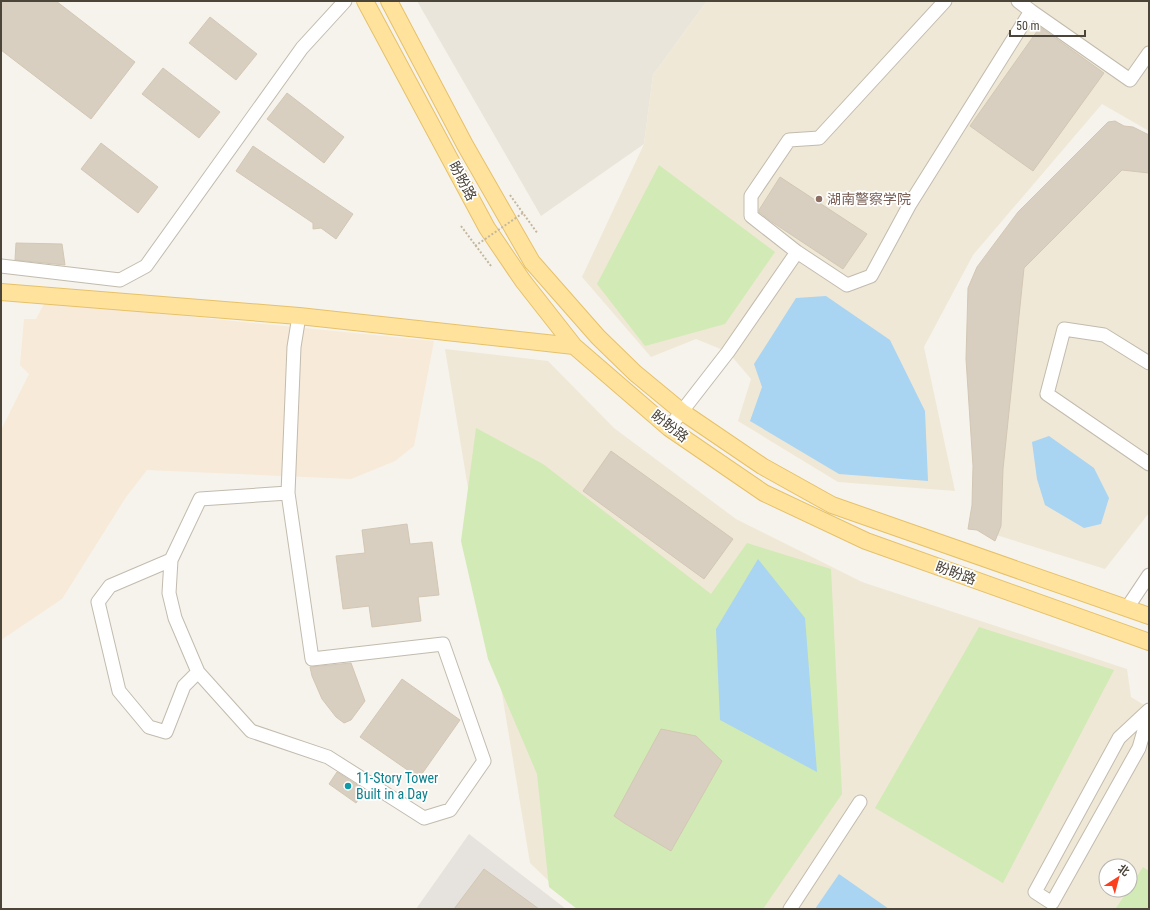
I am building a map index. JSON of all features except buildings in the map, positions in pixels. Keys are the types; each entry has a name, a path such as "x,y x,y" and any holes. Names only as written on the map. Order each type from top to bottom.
{"main road":[{"name":"盼盼路","path":"365,1 487,228 523,281 574,346 669,428 764,493 866,541 1149,642"},
{"name":"盼盼路","path":"389,1 465,145 532,262 598,337 635,373 681,411 762,466 832,505 1149,616"},
{"path":"1,292 299,316 574,346"}],"lane":[{"path":"1,266 120,280 146,266 302,48 345,1"},
{"path":"945,1 819,138 789,140 751,196 751,216 797,252 847,285 871,276 910,204 1031,11"},
{"path":"1018,1 1130,80 1149,53"},
{"path":"669,428 728,352 797,252"},
{"path":"288,494 200,499 171,560 169,593 176,618 198,672 251,731 328,758 424,818 450,810 484,761 443,644 312,659 288,494 294,347 299,316"},
{"path":"1147,460 1047,394 1064,329 1104,335 1149,363"},
{"path":"171,560 110,586 98,602 119,691 149,727 166,732 184,686 198,672"},
{"path":"1127,608 1149,575"},
{"path":"1149,710 1119,738 1035,892 1052,903 1139,748 1149,713"},
{"path":"790,909 860,802"}],"path":[{"path":"510,195 538,234"},
{"path":"475,246 523,213"},
{"path":"461,226 490,266"}],"shaded area":[{"path":"417,1 707,1 653,75 644,144 541,216"},
{"name":"湖南警察学院","path":"707,1 1149,1 1149,131 1102,104 973,255 924,347 955,491 838,482 738,421 751,379 728,352 696,339 651,357 582,277 644,144 653,75"},
{"path":"1117,165 1149,169 1149,513 1105,569 993,534 1019,263"},
{"path":"45,302 434,341 414,446 395,461 351,479 147,470 126,497 62,599 1,640 1,430 29,374 20,365 24,319 36,319"},
{"path":"445,349 548,361 614,428 736,519 862,582 1127,669 1131,697 1149,708 1149,909 578,909 530,863"},
{"path":"469,834 566,909 416,909"}],"green space":[{"path":"659,165 775,252 725,324 645,346 597,284"},
{"path":"476,428 543,464 711,594 747,543 831,569 842,794 763,909 577,909 549,887 537,774 488,659 461,541"},
{"path":"979,627 1114,670 1003,883 875,808"},
{"path":"1143,867 1149,871 1149,909 1116,908 1123,898 1138,898 1138,875"}],"water":[{"path":"826,296 890,340 925,411 928,481 839,474 750,421 762,387 754,364 796,298"},
{"path":"1049,436 1094,468 1109,498 1101,524 1084,528 1045,505 1037,479 1032,442"},
{"path":"758,559 805,618 817,772 720,720 716,629"},
{"path":"839,874 889,909 815,909"}],"place":[{"name":"湖南警察学院","path":"819,199"},
{"name":"11-Story Tower Built in a Day","path":"348,786"}]}
